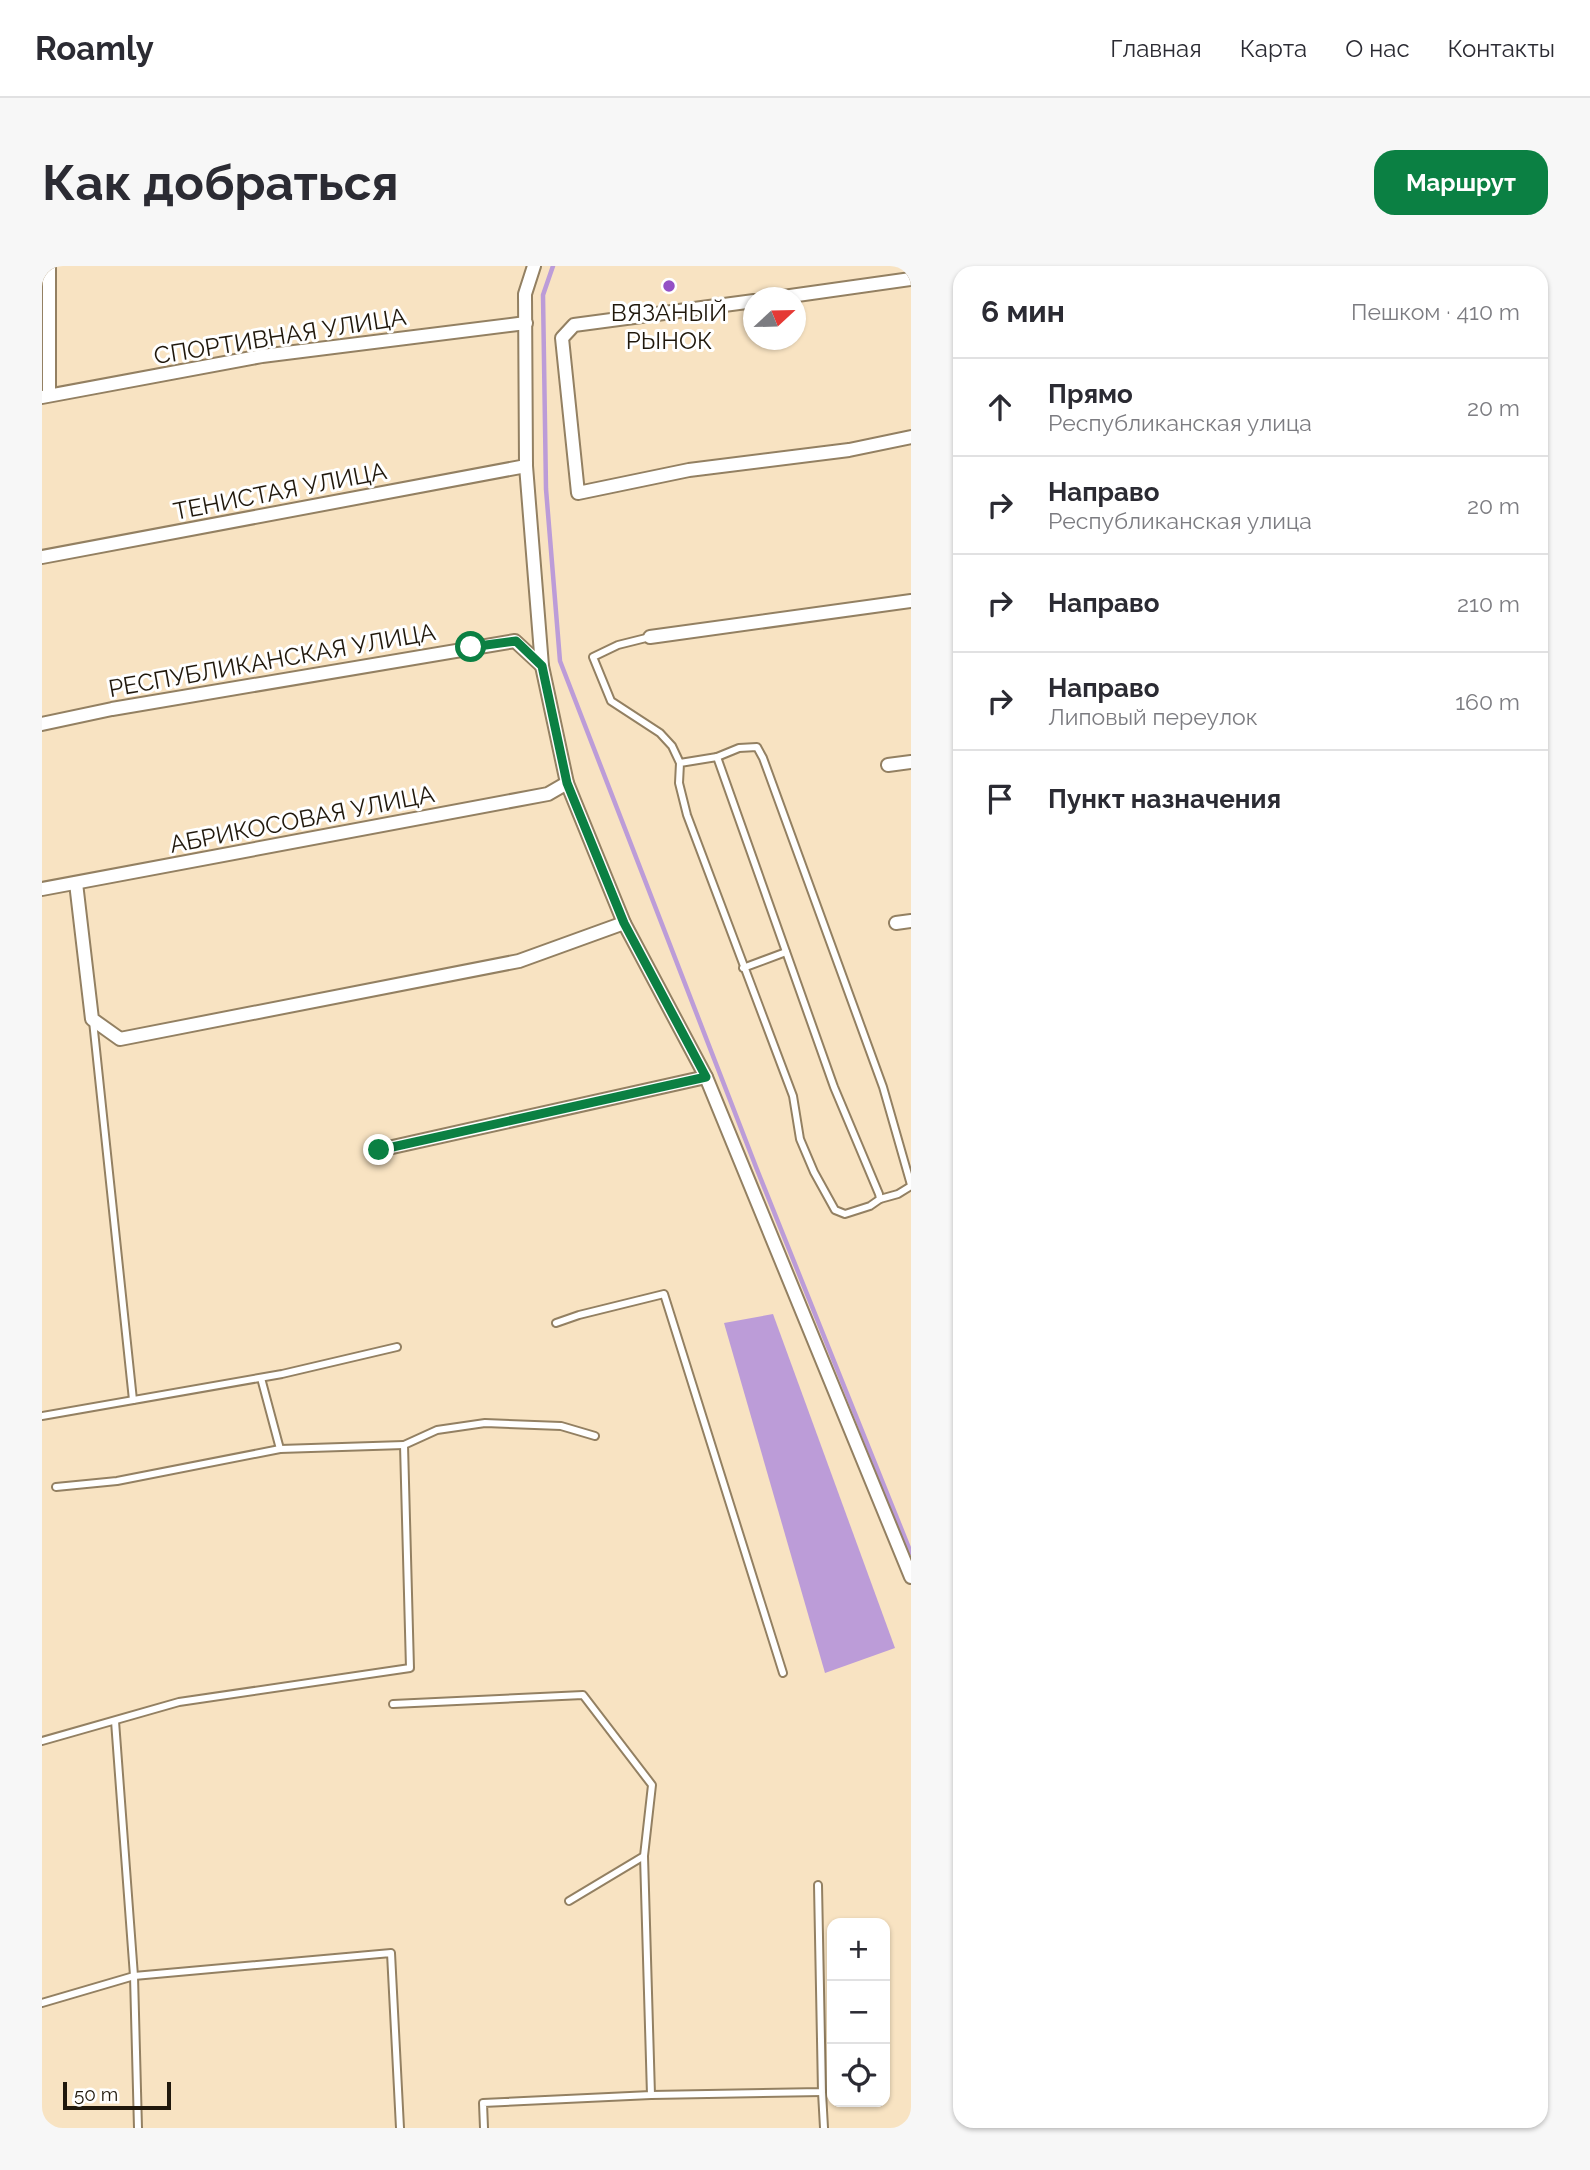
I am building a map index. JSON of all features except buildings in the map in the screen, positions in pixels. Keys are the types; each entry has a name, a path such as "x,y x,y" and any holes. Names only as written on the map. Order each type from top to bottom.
{"street":[{"path":"45,396 49,266"},
{"path":"534,266 526,294 526,466 542,666 567,783 624,923 706,1077 911,1577"},
{"path":"806,294 911,279"},
{"path":"743,302 573,325 562,338 578,493 689,470 849,450 906,438"},
{"name":"СПОРТИВНАЯ УЛИЦА","path":"45,396 262,356 526,323"},
{"name":"ТЕНИСТАЯ УЛИЦА","path":"42,557 526,466"},
{"path":"650,637 911,601"},
{"name":"РЕСПУБЛИКАНСКАЯ УЛИЦА","path":"42,724 112,709 516,641 542,666"},
{"path":"888,765 911,762"},
{"name":"АБРИКОСОВАЯ УЛИЦА","path":"42,889 536,796 552,792 567,783"},
{"path":"76,883 92,1019 120,1039 519,961 624,923"},
{"path":"896,923 911,921"},
{"path":"379,1150 706,1077"}],"lane":[{"path":"650,637 618,645 593,657 611,701 660,733 672,746 680,763 679,783 687,815 793,1096 800,1139 828,1201 835,1210 845,1214 898,1194 911,1185 883,1087 763,758 757,747 739,748 717,757 680,763"},
{"path":"717,757 834,1087 880,1199"},
{"path":"743,968 786,952"},
{"path":"92,1019 133,1400"},
{"path":"556,1323 664,1294 783,1673"},
{"path":"42,1416 261,1378 397,1347"},
{"path":"261,1378 280,1450"},
{"path":"56,1487 117,1481 280,1450 404,1445 438,1430 485,1423 561,1426 595,1436"},
{"path":"42,1741 180,1702 410,1668 404,1445"},
{"path":"393,1704 583,1695 652,1785 644,1856 651,2095"},
{"path":"115,1721 134,1976 138,2128"},
{"path":"569,1901 644,1856"},
{"path":"818,1885 824,2128"},
{"path":"42,2003 134,1976 391,1953 400,2128"},
{"path":"484,2128 482,2103 651,2095 822,2092"}],"shaded area":[{"path":"773,1314 895,1648 825,1673 724,1323"}],"waterway":[{"path":"553,266 543,295 546,489 560,661 756,1167 911,1553"}],"place":[{"name":"ВЯЗАНЫЙ РЫНОК","path":"669,286"}],"route":[{"path":"379,1150 706,1077 624,923 567,783 542,666 516,641 471,647"}]}
